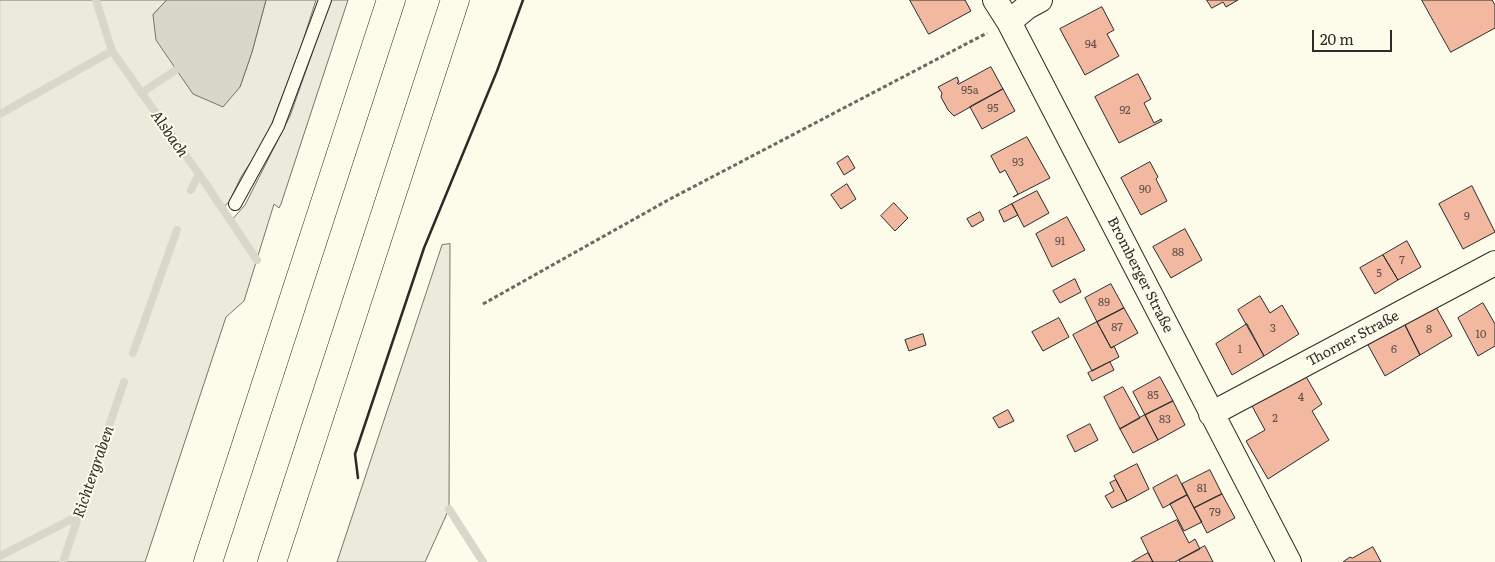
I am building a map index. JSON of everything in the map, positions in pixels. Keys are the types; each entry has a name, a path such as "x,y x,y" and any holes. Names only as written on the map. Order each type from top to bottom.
{"highway":[{"path":"208,562 391,0"},
{"path":"272,562 456,0"}],"street":[{"name":"Bromberger Straße","path":"995,0 1009,22 1288,562"},
{"path":"1009,22 1027,7 1040,0"},
{"name":"Thorner Straße","path":"1211,414 1495,263"}],"lane":[{"path":"235,204 278,126 325,0"}],"path":[{"path":"483,304 670,199 1009,22"}],"shaded area":[{"path":"0,0 167,0 153,15 240,87 266,0 316,0 300,50 266,139 241,177 229,202 220,210 229,223 245,205 290,116 331,0 348,0 281,204 279,208 274,204 244,301 226,317 145,562 0,562"},
{"path":"167,0 266,0 240,87 223,107 193,94 156,40 153,15"},
{"path":"450,244 449,509 425,562 337,562 442,245"}],"building":[{"path":"910,0 965,0 971,11 929,34"},
{"path":"1207,0 1238,0 1226,7 1223,2 1212,8"},
{"path":"1422,0 1492,0 1495,5 1495,28 1451,52"},
{"path":"1102,7 1114,30 1107,34 1119,56 1085,75 1060,29"},
{"path":"991,67 1003,89 954,116 948,110 938,87 957,77 958,84"},
{"path":"1138,74 1151,99 1144,103 1154,123 1161,119 1162,121 1119,143 1095,97"},
{"path":"1003,89 1015,111 982,129 970,107"},
{"path":"1027,137 1050,178 1013,197 1018,194 1005,170 1000,173 991,156"},
{"path":"848,156 855,168 844,175 837,163"},
{"path":"1150,162 1167,201 1141,215 1121,178"},
{"path":"847,184 856,199 841,209 831,195"},
{"path":"1472,186 1495,232 1463,249 1439,204"},
{"path":"1037,191 1049,213 1024,227 1012,204"},
{"path":"894,203 908,218 895,231 881,216"},
{"path":"1012,204 1018,215 1004,222 999,211"},
{"path":"980,212 984,220 972,227 967,219"},
{"path":"1067,217 1085,250 1052,267 1036,234"},
{"path":"1185,229 1202,260 1171,278 1153,247"},
{"path":"1407,241 1421,267 1398,280 1383,255"},
{"path":"1383,255 1398,280 1375,294 1360,268"},
{"path":"1075,279 1081,292 1060,303 1053,291"},
{"path":"1111,284 1124,308 1097,322 1085,298"},
{"path":"1260,296 1270,313 1282,305 1299,334 1264,356 1238,310"},
{"path":"1483,303 1495,324 1495,346 1478,356 1458,318"},
{"path":"1436,307 1452,336 1420,355 1405,325"},
{"path":"1124,308 1138,333 1111,348 1097,322"},
{"path":"1059,318 1069,337 1043,351 1032,332"},
{"path":"1097,322 1111,348 1114,346 1119,357 1092,371 1073,335"},
{"path":"1247,324 1264,356 1232,375 1216,344"},
{"path":"1405,325 1420,355 1385,376 1368,345"},
{"path":"923,334 926,345 909,351 905,340"},
{"path":"1110,362 1114,370 1092,381 1088,373"},
{"path":"1305,375 1322,404 1312,411 1329,440 1268,479 1246,441 1265,430 1252,406"},
{"path":"1160,377 1173,401 1145,415 1133,392"},
{"path":"1123,387 1140,418 1120,429 1104,397"},
{"path":"1173,401 1185,425 1158,440 1145,415"},
{"path":"1008,410 1014,421 999,428 993,418"},
{"path":"1145,415 1158,440 1133,453 1120,429"},
{"path":"1090,424 1098,440 1075,452 1067,436"},
{"path":"1137,464 1149,489 1127,501 1114,476"},
{"path":"1210,470 1222,494 1194,508 1182,484"},
{"path":"1177,475 1187,495 1163,508 1153,488"},
{"path":"1116,480 1127,501 1112,508 1105,496 1114,491 1110,483"},
{"path":"1222,494 1235,518 1207,533 1194,508"},
{"path":"1187,495 1202,522 1184,531 1170,504"},
{"path":"1177,520 1189,543 1195,539 1200,549 1175,562 1153,562 1141,538"},
{"path":"1205,546 1213,562 1180,562 1179,560"},
{"path":"1373,547 1381,562 1343,562 1350,557 1352,558"},
{"path":"1148,553 1153,562 1132,562"}],"waterway":[{"name":"Alsbach","path":"96,0 112,51 257,260"},
{"path":"0,114 112,51"},
{"path":"141,93 176,70"},
{"name":"Richtergraben","path":"191,190 199,174"},
{"name":"Richtergraben","path":"133,353 177,230"},
{"name":"Richtergraben","path":"63,562 124,382"},
{"name":"Alsbach","path":"449,509 483,562"},
{"path":"0,556 80,515"}],"wall":[{"path":"358,478 355,454 424,248 497,71 523,0"}]}
